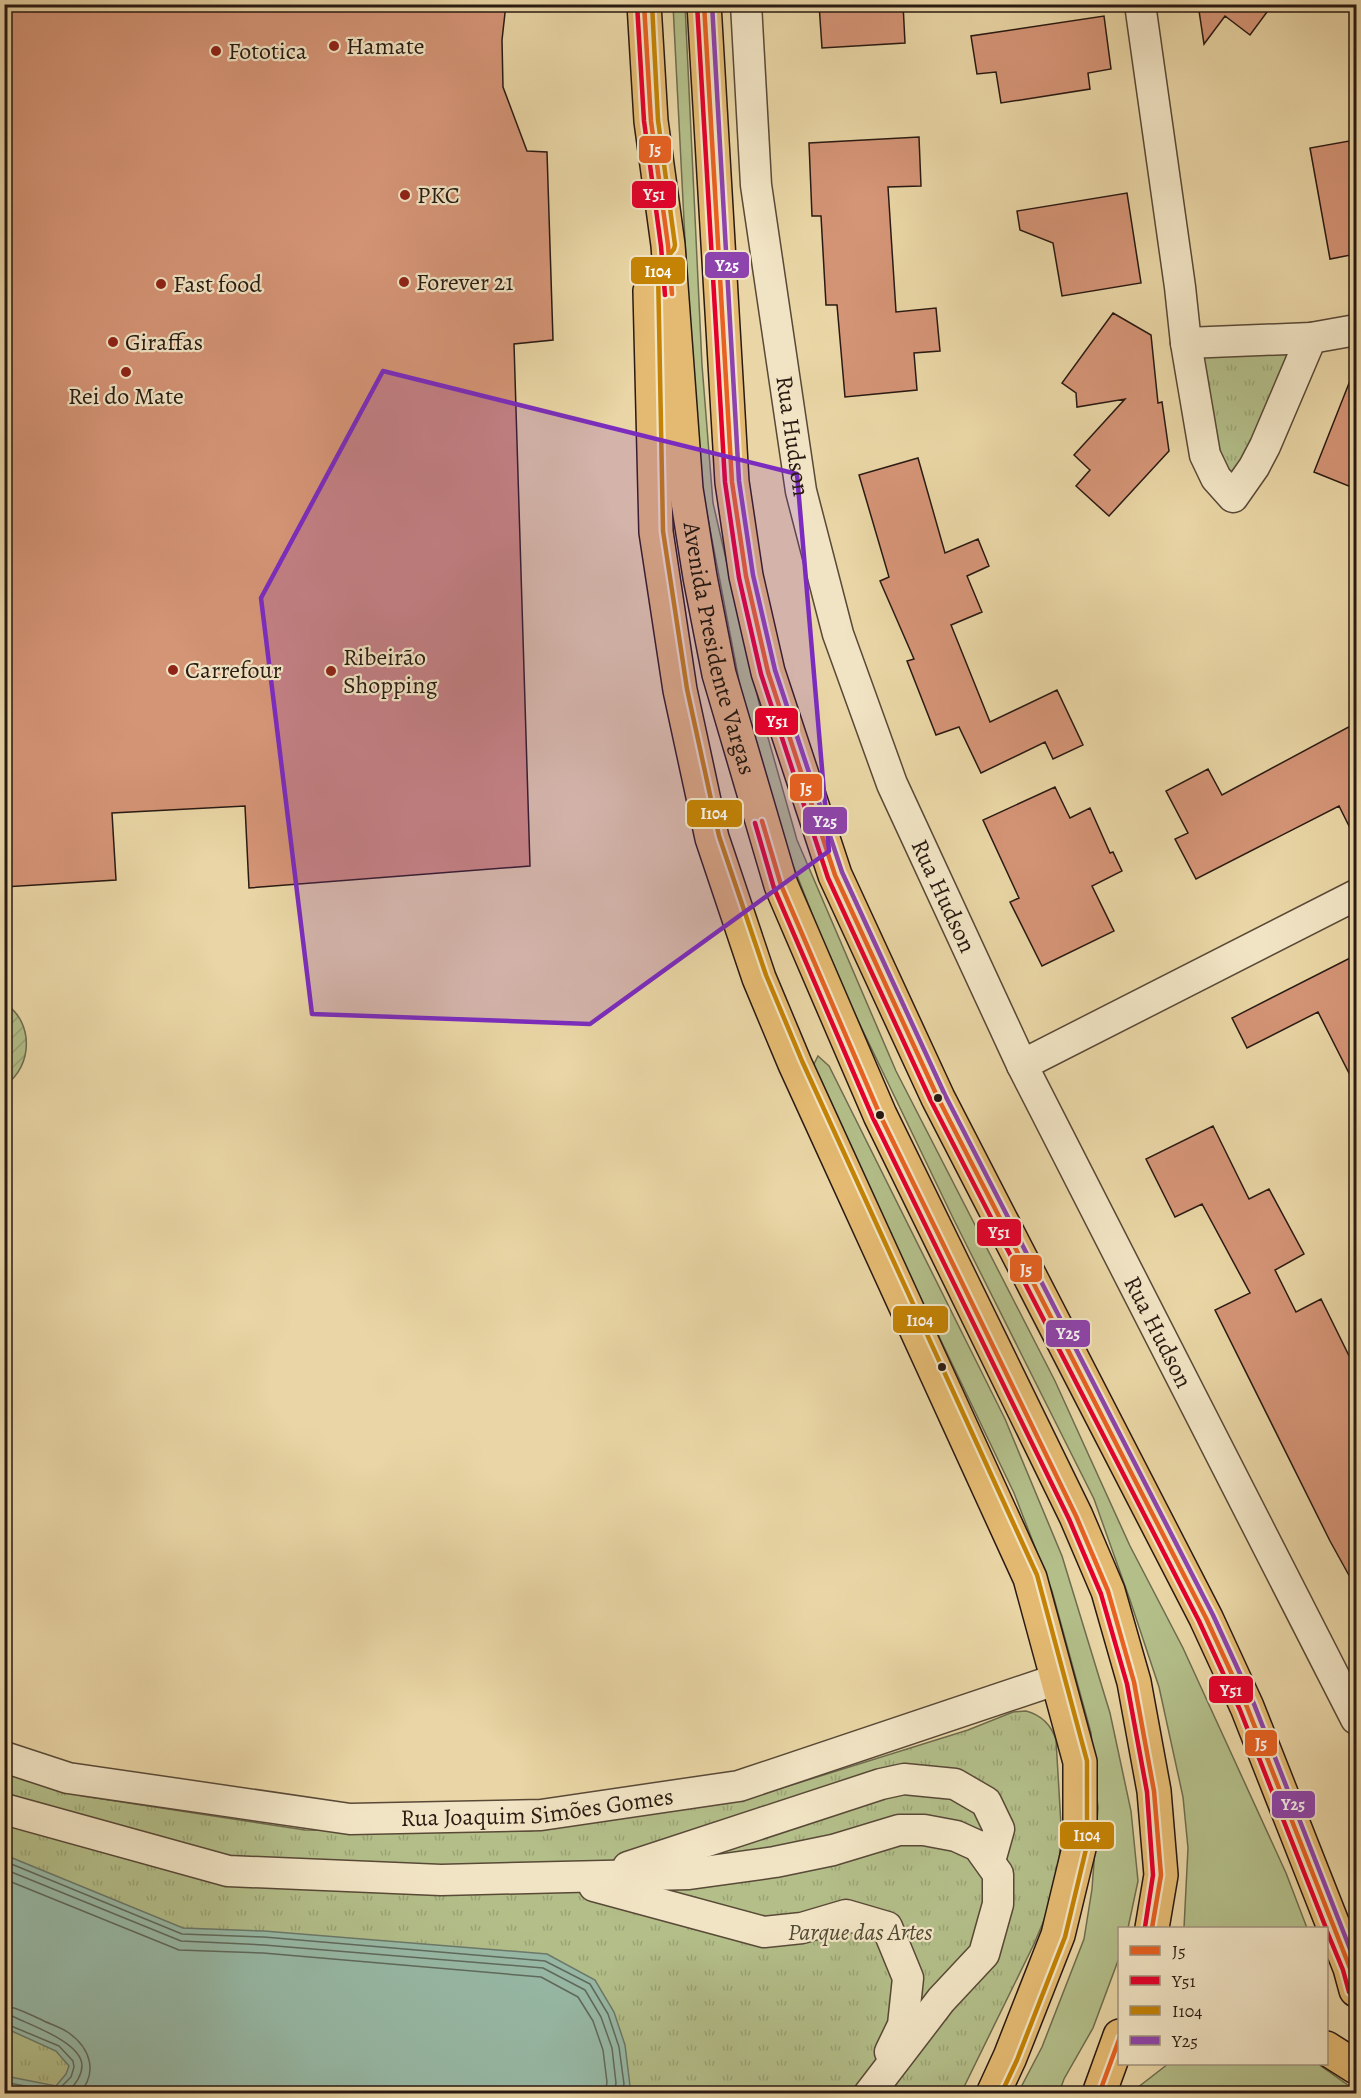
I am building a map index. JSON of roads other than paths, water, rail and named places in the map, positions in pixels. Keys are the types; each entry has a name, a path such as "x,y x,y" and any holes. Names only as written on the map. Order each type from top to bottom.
{"main road":[{"name":"Avenida Presidente Vargas","path":"644,4 651,121 668,244 686,489 719,675 781,885 880,1115 1076,1515 1108,1591 1134,1683 1154,1791 1161,1875 1152,1927"},
{"name":"Avenida Presidente Vargas","path":"704,4 732,482 746,576 768,672 804,785 835,875 938,1098 1206,1618 1246,1707 1350,1968 1356,1989"},
{"path":"668,244 650,266 656,532 680,690 712,838 759,978 795,1064 1030,1578 1080,1762 1080,1844 1058,1935 993,2094"},
{"path":"1099,2094 1118,2039"},
{"path":"1328,2049 1356,2067"},
{"path":"1106,2094 1128,2065"}],"street":[{"name":"Rua Hudson","path":"746,4 756,185 801,491 835,623 892,784 1022,1065 1356,1719"},
{"path":"1140,4 1186,342 1205,455 1216,478 1233,497 1254,467 1265,446 1311,338"},
{"path":"1186,342 1311,338 1356,330"},
{"path":"1022,1065 1356,895"},
{"name":"Rua Joaquim Simões Gomes","path":"4,1757 68,1778 350,1820 541,1815 739,1786 1058,1679"},
{"path":"600,1876 881,1784 904,1779 955,1784 986,1802 999,1829 990,1861"},
{"path":"4,1809 228,1871 441,1880 689,1874 765,1864 833,1850 899,1830 924,1830 956,1836 978,1846 998,1874 998,1904 984,1954 941,2000 871,2090"},
{"path":"562,1877 764,1932 802,1928 846,1915 887,1927 908,1978 903,2025 871,2090"}],"water":[{"path":"5,1855 183,1928 264,1931 547,1954 595,1980 614,2012 625,2045 630,2086 626,2094 5,2093 5,2076 56,2086 66,2074 69,2066 56,2051 5,2028"}],"place":[{"name":"Hamate","path":"334,46"},
{"name":"Fototica","path":"216,51"},
{"name":"PKC","path":"405,195"},
{"name":"Forever 21","path":"404,282"},
{"name":"Fast food","path":"161,284"},
{"name":"Giraffas","path":"113,342"},
{"name":"Rei do Mate","path":"126,372"},
{"name":"Carrefour","path":"173,670"},
{"name":"Ribeirão Shopping","path":"331,671"}],"park label":[{"name":"Parque das Artes","path":"860,1932"}]}
